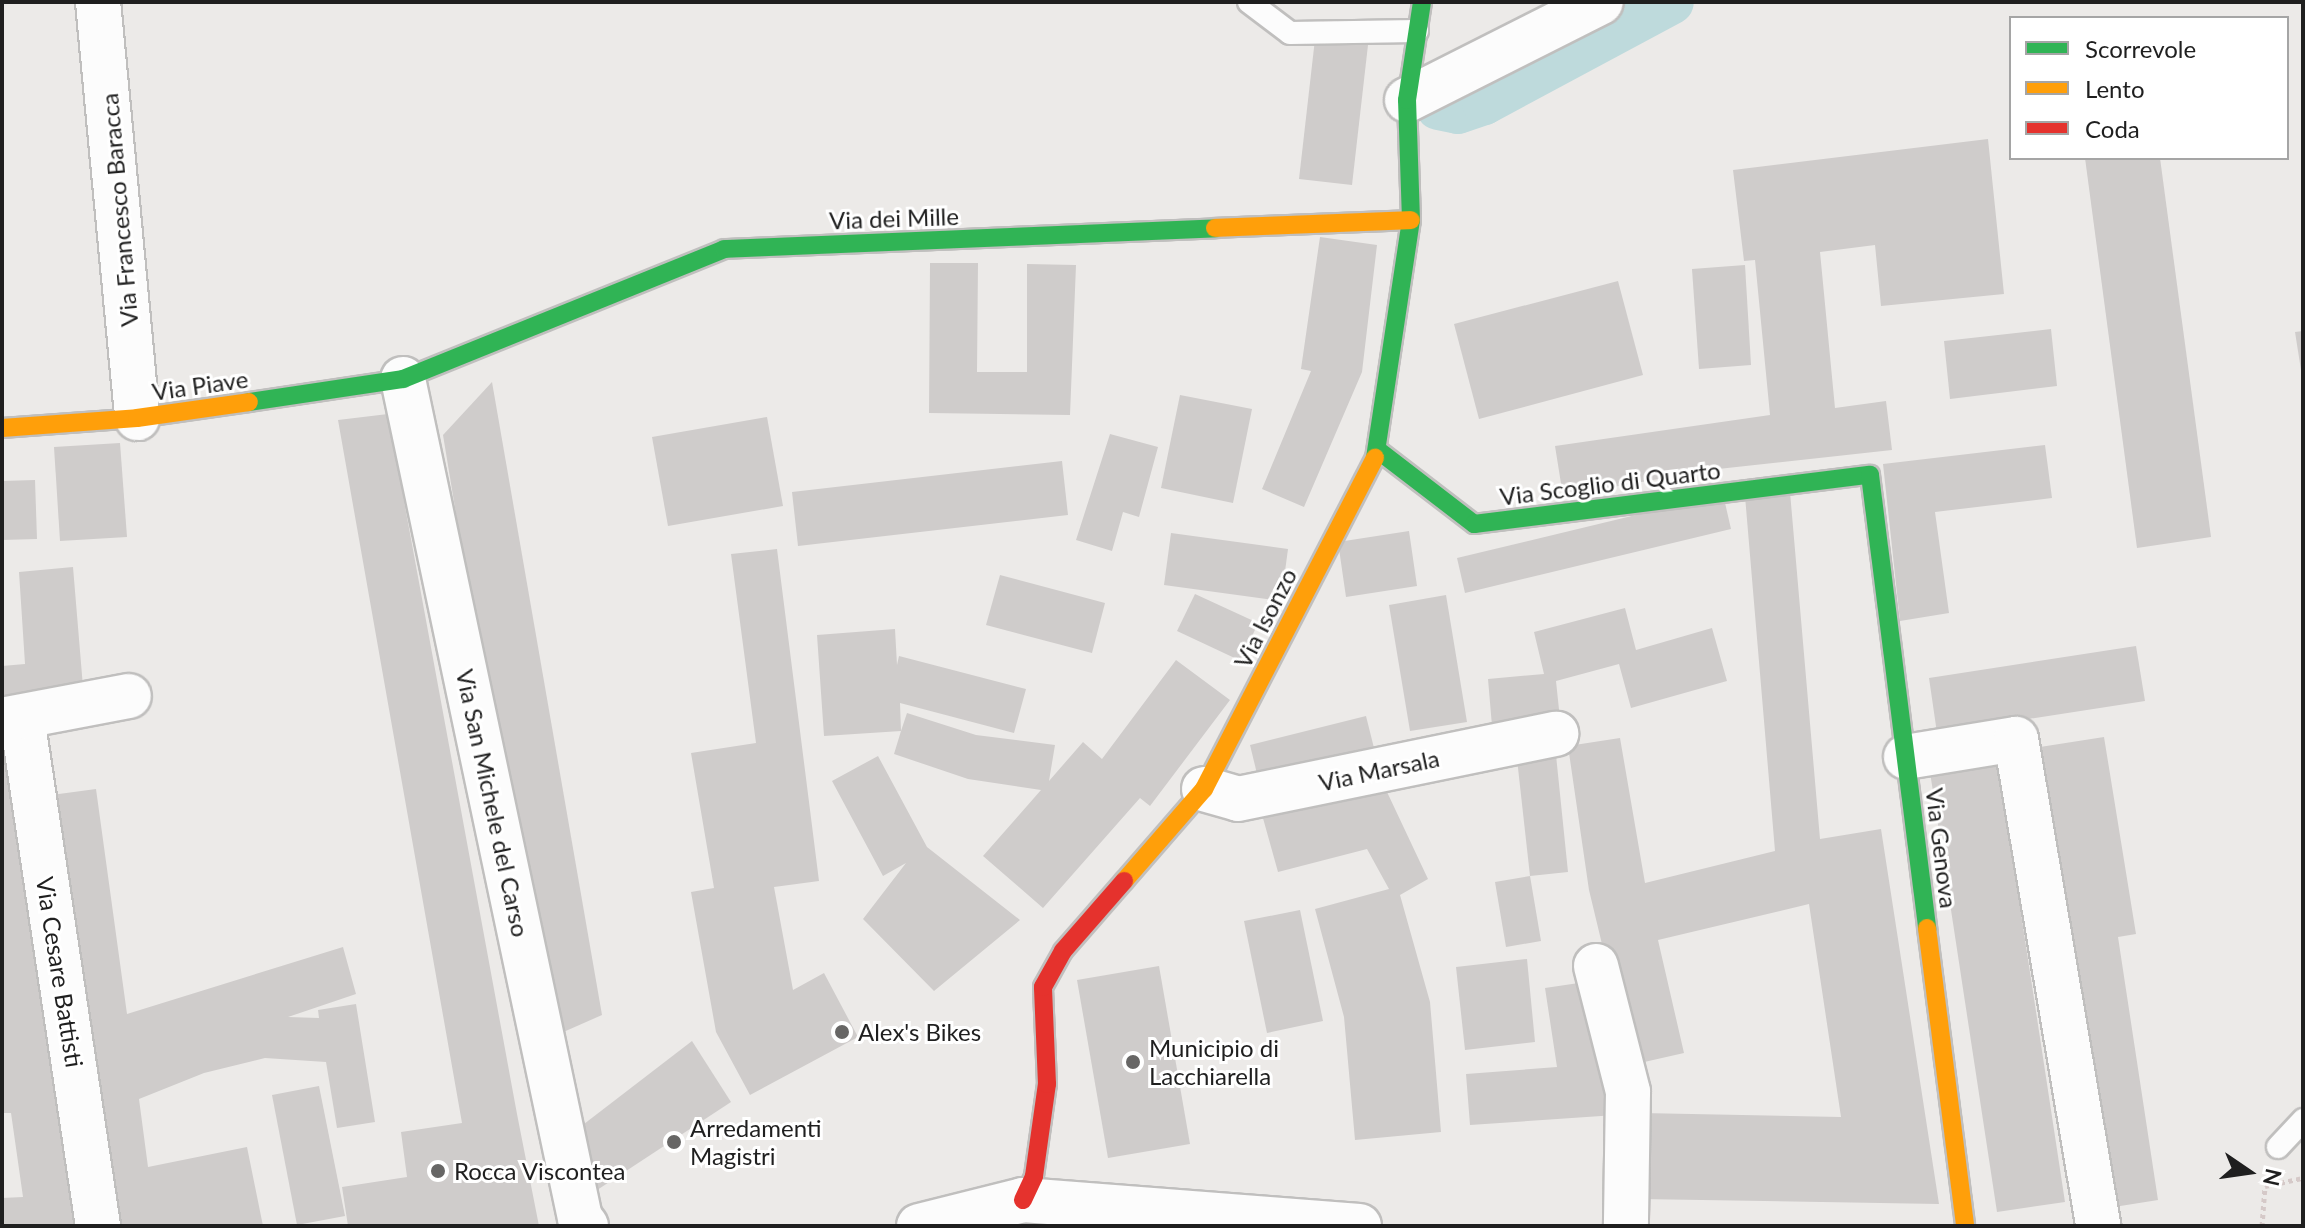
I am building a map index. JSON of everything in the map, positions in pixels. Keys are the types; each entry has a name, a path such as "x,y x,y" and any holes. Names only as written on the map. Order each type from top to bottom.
{"street":[{"name":"Via Francesco Baracca","path":"98,2 137,418"},
{"name":"Via Isonzo","path":"1023,1200 1034,1176 1047,1084 1043,987 1063,951 1204,789 1379,451 1411,220 1407,100 1422,2"},
{"path":"1407,100 1601,2"},
{"name":"Via dei Mille","path":"403,379 724,249 1411,220"},
{"name":"Via Piave","path":"2,428 137,418 403,379"},
{"name":"Via San Michele del Carso","path":"403,379 580,1218 586,1226"},
{"name":"Via Scoglio di Quarto","path":"1379,451 1474,524 1870,475"},
{"name":"Via Genova","path":"1870,475 1965,1226"},
{"path":"12,719 129,696"},
{"name":"Via Cesare Battisti","path":"12,719 98,1226"},
{"name":"Via Marsala","path":"1204,789 1238,799 1556,734"},
{"path":"1906,757 2016,739 2098,1226"},
{"path":"1596,966 1628,1092 1626,1226"},
{"path":"919,1226 1023,1200 1359,1226"}],"lane":[{"path":"1249,2 1290,33 1417,31"},
{"path":"2278,1147 2303,1120"}],"path":[{"path":"2262,1226 2265,1186 2303,1178"}],"building":[{"path":"1315,39 1368,45 1352,185 1299,179"},
{"path":"1988,139 2004,294 1881,306 1875,245 1820,252 1835,408 1886,401 1892,450 1709,470 1563,496 1555,446 1770,415 1755,260 1744,261 1733,170"},
{"path":"2085,160 2160,160 2211,537 2137,548"},
{"path":"1320,237 1377,245 1362,372 1304,507 1262,489 1311,371 1301,369"},
{"path":"930,263 978,263 977,372 1027,372 1027,264 1076,265 1070,415 929,413"},
{"path":"1745,265 1751,365 1699,369 1692,269"},
{"path":"1618,281 1643,375 1479,419 1454,324"},
{"path":"2051,329 2057,386 1950,399 1944,341"},
{"path":"2303,331 2303,370 2301,370 2295,332"},
{"path":"492,382 602,1015 543,1041 443,435"},
{"path":"1180,395 1252,409 1233,503 1161,488"},
{"path":"388,414 539,1226 348,1226 342,1187 407,1177 401,1132 462,1123 338,420"},
{"path":"767,417 783,506 668,526 652,437"},
{"path":"1110,434 1158,447 1139,517 1123,512 1112,551 1076,540"},
{"path":"120,443 127,537 60,541 54,447"},
{"path":"2045,445 2052,498 1935,512 1949,613 1900,621 1883,464"},
{"path":"1062,461 1068,515 798,546 792,492"},
{"path":"35,480 37,539 2,540 2,481"},
{"path":"1790,492 1820,839 1881,829 1939,1204 1639,1199 1641,1113 1841,1117 1809,904 1658,940 1684,1053 1631,1065 1589,890 1568,746 1620,738 1645,883 1775,851 1745,496"},
{"path":"1723,494 1731,529 1465,593 1457,558"},
{"path":"1409,531 1417,586 1346,597 1338,542"},
{"path":"1171,533 1288,549 1281,601 1164,585"},
{"path":"777,549 819,881 774,887 793,990 824,973 858,1037 750,1095 716,1032 691,892 714,888 691,753 756,743 731,554"},
{"path":"73,567 83,687 32,691 33,701 2,703 2,666 25,664 19,572"},
{"path":"1000,575 1105,603 1092,653 986,625"},
{"path":"1195,594 1258,623 1241,661 1177,631"},
{"path":"1446,595 1467,722 1410,731 1389,605"},
{"path":"1625,608 1636,650 1712,628 1727,681 1631,708 1619,664 1556,681 1560,719 1492,726 1488,679 1544,674 1534,632"},
{"path":"895,629 897,665 899,656 1026,689 1014,733 900,703 901,731 824,736 817,635"},
{"path":"2136,646 2145,701 1937,733 1929,678"},
{"path":"1176,660 1230,700 1150,806 1140,798 1043,908 983,856 1041,790 968,779 894,754 907,713 976,735 1055,745 1049,781 1083,742 1102,759"},
{"path":"1366,716 1375,752 1259,782 1250,745"},
{"path":"2104,737 2136,934 2118,937 2158,1200 2114,1207 2040,747"},
{"path":"15,740 80,1226 2,1226 2,1198 23,1197 11,1113 2,1113 2,742"},
{"path":"1556,755 1568,872 1530,876 1517,759"},
{"path":"878,756 927,847 1020,920 934,991 863,919 906,863 883,876 832,781"},
{"path":"1998,762 2065,1202 1997,1212 1930,772"},
{"path":"1379,775 1428,879 1400,895 1430,1002 1441,1132 1355,1140 1344,1017 1315,909 1389,889 1367,849 1278,872 1261,811"},
{"path":"96,789 127,1014 343,947 356,994 288,1017 319,1018 318,1010 356,1004 375,1122 337,1128 326,1062 265,1058 204,1073 139,1099 148,1167 247,1147 263,1226 102,1226 44,796"},
{"path":"1530,876 1541,941 1506,947 1495,882"},
{"path":"1300,910 1323,1021 1267,1033 1244,921"},
{"path":"1527,959 1535,1042 1465,1050 1456,967"},
{"name":"Municipio di Lacchiarella","path":"1159,966 1190,1144 1108,1158 1077,980"},
{"path":"1599,980 1616,1115 1470,1125 1466,1074 1557,1067 1545,988"},
{"path":"692,1041 731,1102 588,1196 571,1134"},
{"path":"319,1086 345,1216 297,1225 272,1095"}],"waterway":[{"path":"1438,108 1458,112 1484,103 1672,2"}],"traffic: fast":[{"path":"1375,458 1411,220 1407,100 1422,2"},
{"path":"249,402 403,379 724,249 1215,228"},
{"path":"1379,451 1474,524 1870,475 1927,928"}],"traffic: slow":[{"path":"1215,228 1411,220"},
{"path":"2,428 137,418 249,402"},
{"path":"1124,881 1204,789 1375,458"},
{"path":"1927,928 1965,1226"}],"traffic: jam":[{"path":"1023,1200 1034,1176 1047,1084 1043,987 1063,951 1124,881"}],"place":[{"name":"Alex's Bikes","path":"842,1032"},
{"name":"Municipio di Lacchiarella","path":"1133,1062"},
{"name":"Arredamenti Magistri","path":"674,1142"},
{"name":"Rocca Viscontea","path":"438,1171"}]}
